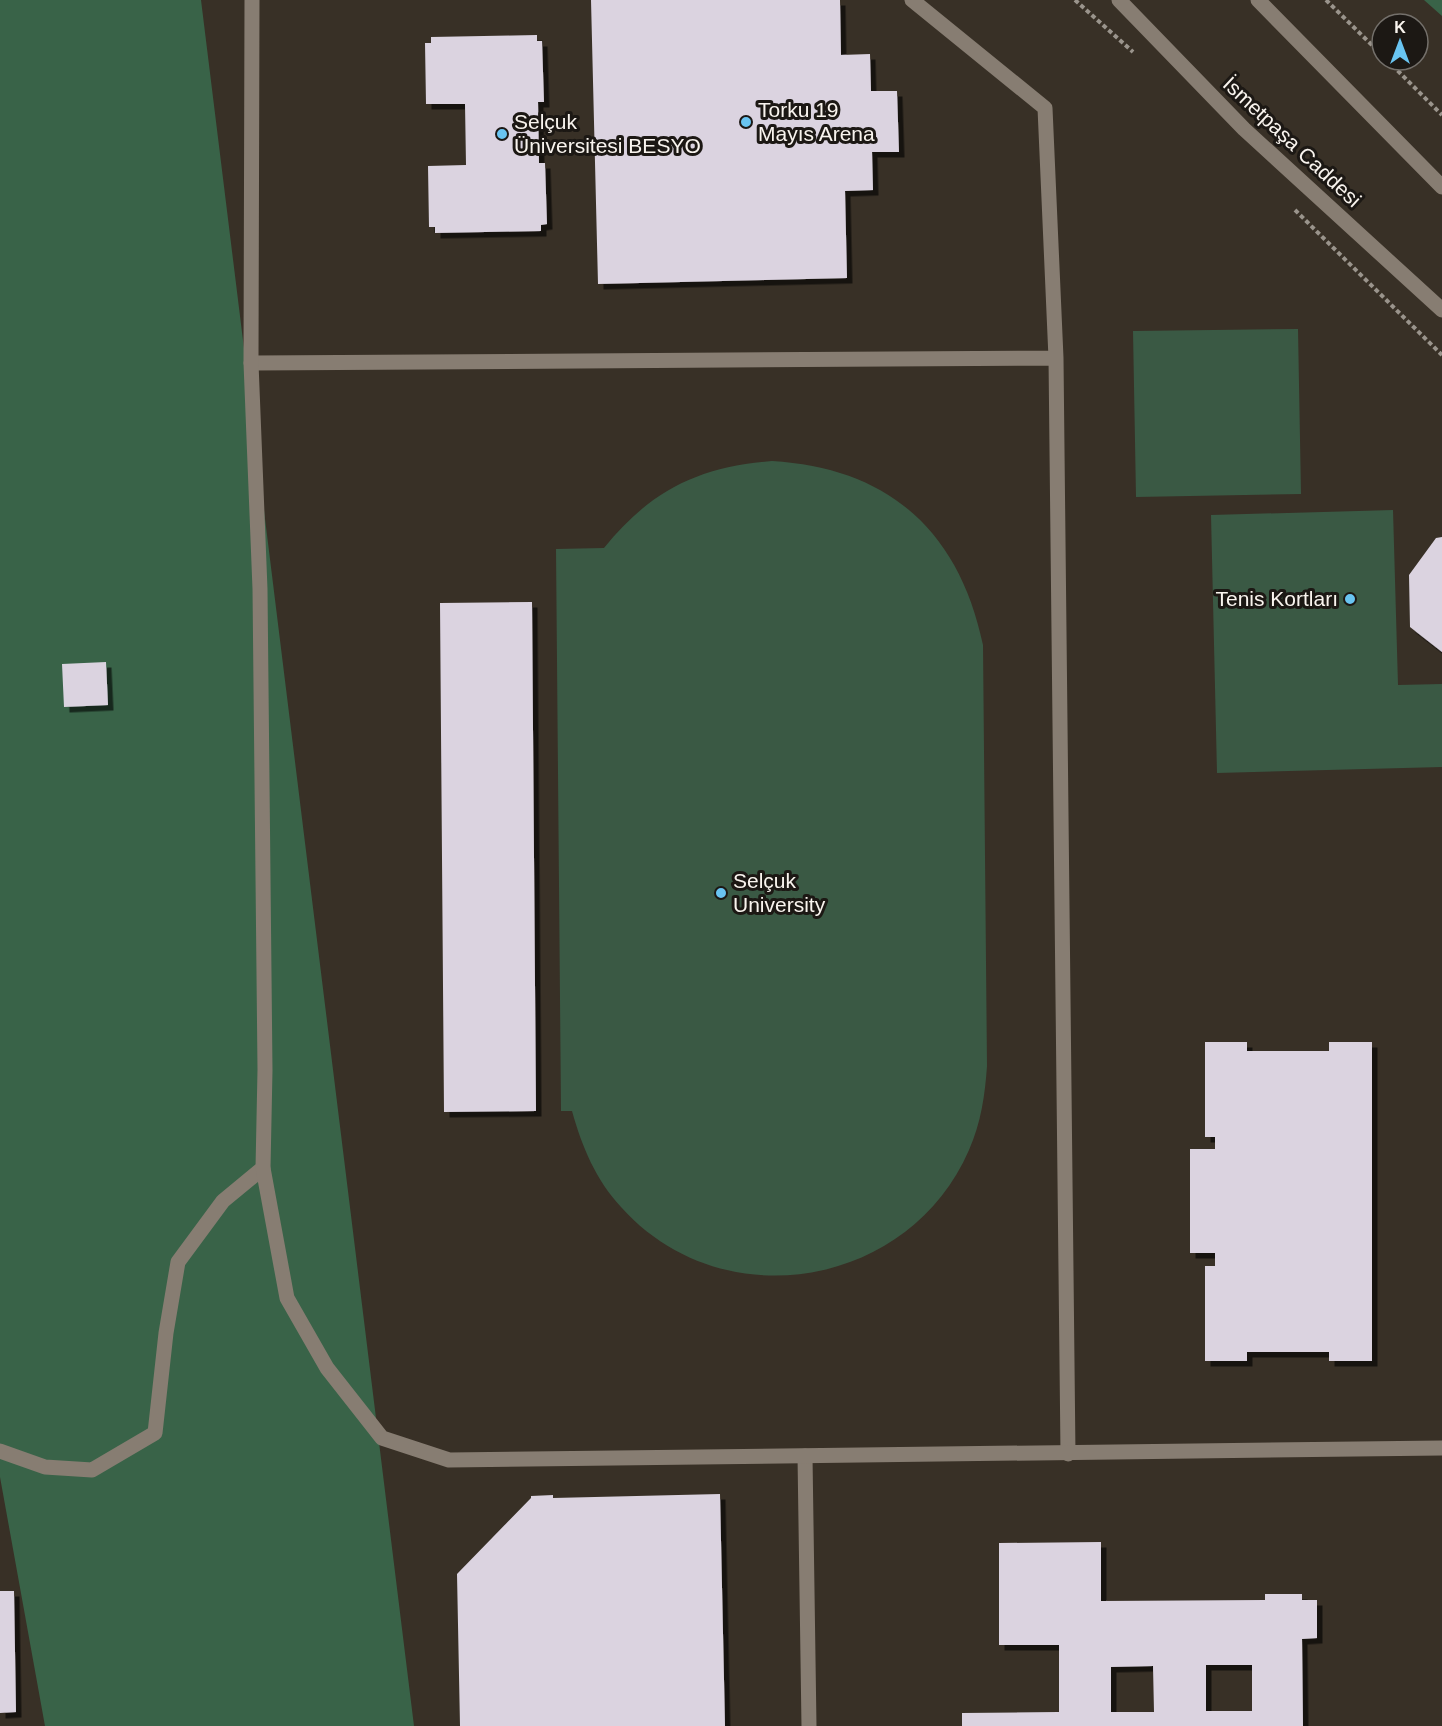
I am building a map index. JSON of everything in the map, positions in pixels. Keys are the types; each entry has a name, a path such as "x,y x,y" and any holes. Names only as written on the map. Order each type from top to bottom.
{"street":[{"path":"252,0 251,363 260,590 265,1070 263,1168 287,1298 327,1368 382,1438 449,1460 1442,1448"},
{"path":"912,0 1045,108 1056,358 1068,1454"},
{"name":"İsmetpaşa Caddesi","path":"1119,0 1244,129 1442,309"},
{"path":"1258,0 1442,188"},
{"path":"251,363 1056,358"},
{"path":"0,1451 45,1467 92,1470 155,1433 166,1333 178,1262 223,1201 263,1168"},
{"path":"805,1456 809,1726"}],"path":[{"path":"1326,0 1370,43"},
{"path":"1399,72 1442,115"}],"green space":[{"path":"0,0 201,0 414,1726 45,1726 0,1477"},
{"path":"1424,0 1442,0 1442,16"},
{"path":"1298,329 1301,494 1136,497 1133,331"},
{"path":"772,461 814,466 851,477 884,492 912,513 937,539 956,569 972,605 983,645 987,1066 982,1109 969,1150 941,1197 904,1233 859,1258 810,1273 760,1275 710,1265 662,1243 612,1197 591,1162 572,1111 561,1111 556,549 604,548 640,511 678,485 721,469"},
{"path":"1393,510 1398,685 1442,684 1442,767 1217,773 1211,515"}],"building":[{"name":"Torku 19 Mayıs Arena","path":"591,0 840,0 841,55 870,54 871,91 897,91 899,152 872,152 873,190 845,191 847,278 598,284"},
{"name":"Selçuk Üniversitesi BESYO","path":"537,35 537,41 542,41 544,102 538,102 539,163 545,163 547,224 541,225 541,231 435,233 435,227 429,227 428,166 466,165 465,104 426,104 425,43 431,43 431,37"},
{"path":"1442,537 1442,652 1410,627 1409,575 1436,538"},
{"path":"532,602 536,1111 444,1112 440,603"},
{"path":"106,662 108,705 64,707 62,664"},
{"path":"1205,1042 1247,1042 1247,1051 1329,1051 1329,1042 1372,1042 1372,1361 1329,1361 1329,1352 1247,1352 1247,1361 1205,1361 1205,1266 1215,1266 1215,1253 1190,1253 1190,1149 1215,1149 1215,1137 1205,1137"},
{"path":"720,1494 725,1726 460,1726 457,1574 531,1496 553,1495 553,1498"},
{"path":"1101,1542 1101,1601 1265,1600 1265,1594 1302,1594 1302,1600 1317,1600 1317,1638 1302,1639 1303,1726 962,1726 962,1713 1059,1712 1059,1645 999,1645 999,1543","holes":["1206,1665 1252,1665 1252,1711 1206,1711","1153,1666 1154,1712 1111,1712 1111,1667"]},
{"path":"0,1591 14,1591 16,1712 0,1713"}],"place":[{"name":"Torku 19 Mayıs Arena","path":"746,122"},
{"name":"Selçuk Üniversitesi BESYO","path":"502,134"},
{"name":"Tenis Kortları","path":"1350,599"},
{"name":"Selçuk University","path":"721,893"}]}
